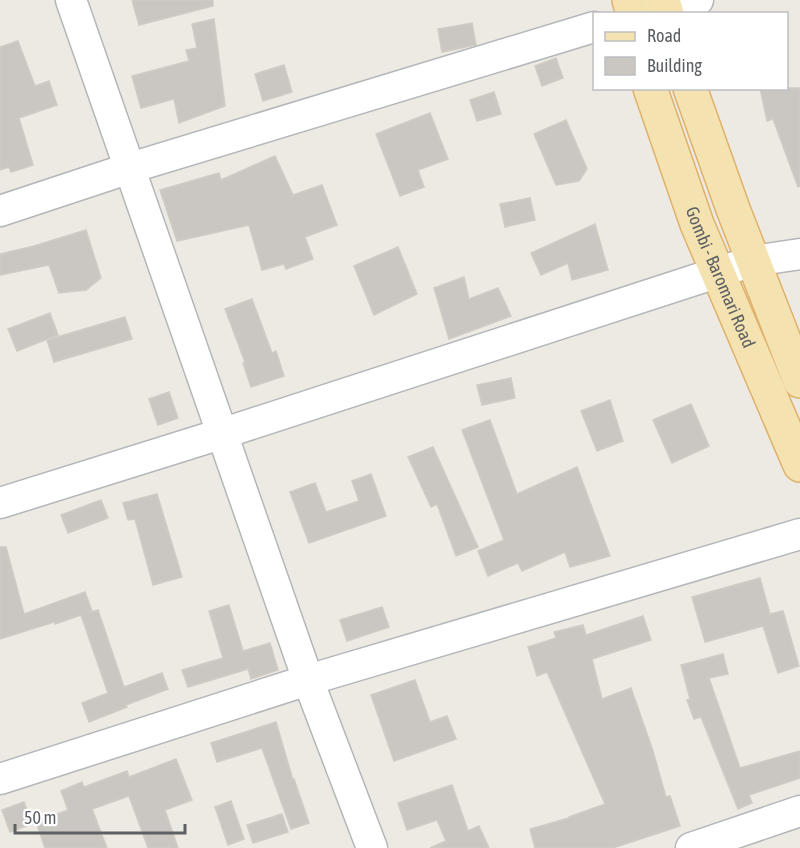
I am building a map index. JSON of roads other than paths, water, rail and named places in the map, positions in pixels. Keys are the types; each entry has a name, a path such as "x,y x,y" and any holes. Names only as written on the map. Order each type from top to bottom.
{"main road":[{"name":"Gombi - Baromari Road","path":"651,90 717,274 800,465"},
{"name":"Gombi - Baromari Road","path":"691,90 753,261 800,381"}],"street":[{"path":"71,0 308,680 372,848"},
{"path":"660,9 698,0"},
{"path":"0,211 130,168 593,27"},
{"path":"0,503 224,434 753,261 800,254"},
{"path":"0,779 308,680 800,534"},
{"path":"691,848 800,811"}]}
